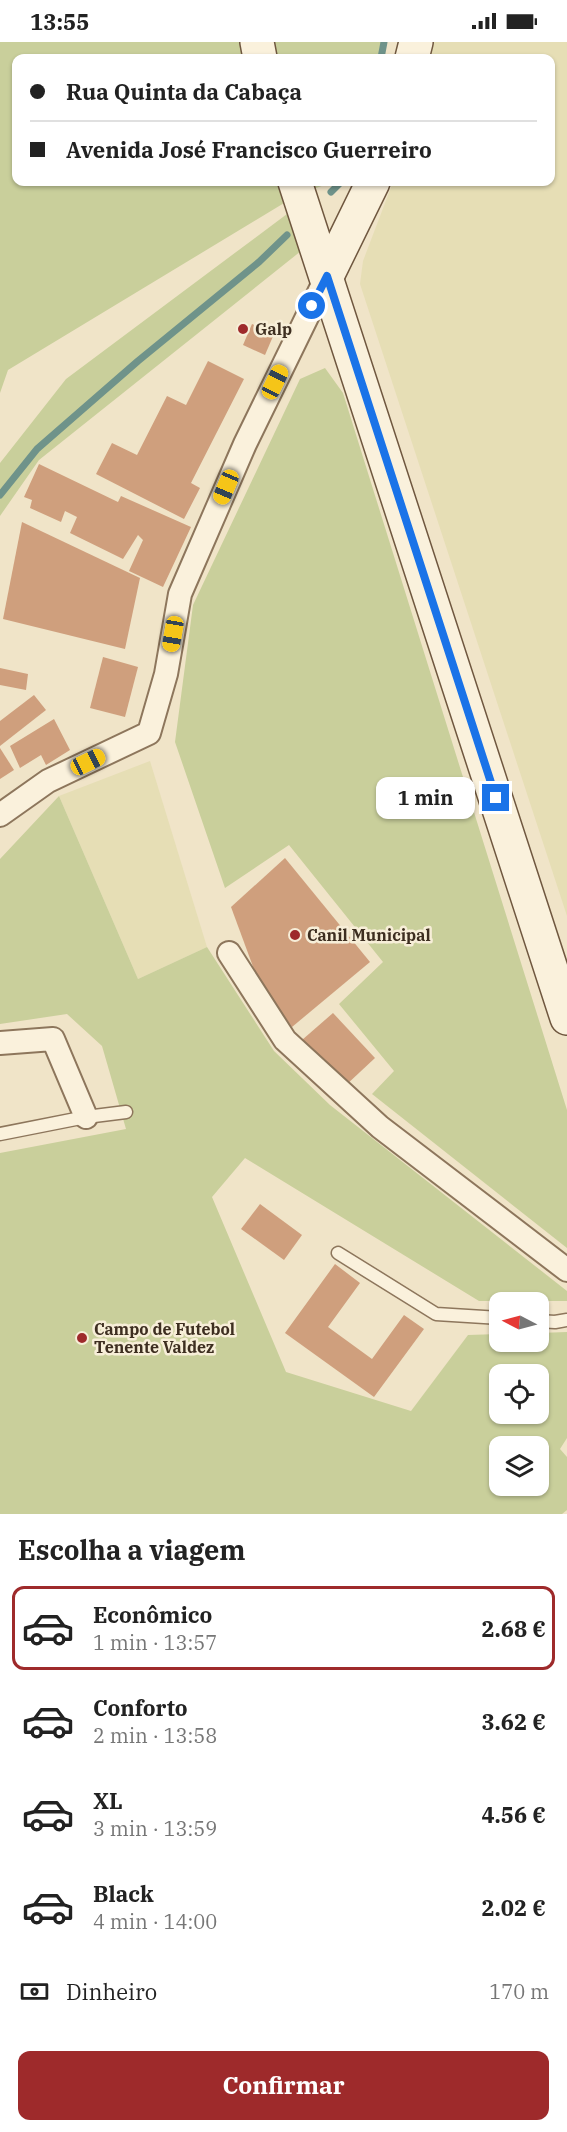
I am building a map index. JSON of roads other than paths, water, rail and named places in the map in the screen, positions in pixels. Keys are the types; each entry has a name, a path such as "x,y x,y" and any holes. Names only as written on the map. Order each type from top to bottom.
{"main road":[{"path":"296,186 567,1018"},
{"path":"327,276 371,186"}],"street":[{"path":"0,815 48,781 149,733 165,674 180,594 245,444 327,276"},
{"path":"229,953 285,1040 380,1127 567,1269"},
{"path":"0,1043 53,1039 86,1116"}],"lane":[{"path":"0,1134 86,1116 126,1112"},
{"path":"338,1253 436,1314 489,1317"},
{"path":"549,1322 567,1320"}],"waterway":[{"path":"382,54 384,42"},
{"path":"331,192 337,186"},
{"path":"0,495 37,449 138,361 259,262 287,235"}],"place":[{"name":"Galp","path":"243,329"},
{"name":"Canil Municipal","path":"295,935"},
{"name":"Campo de Futebol Tenente Valdez","path":"82,1338"}]}
